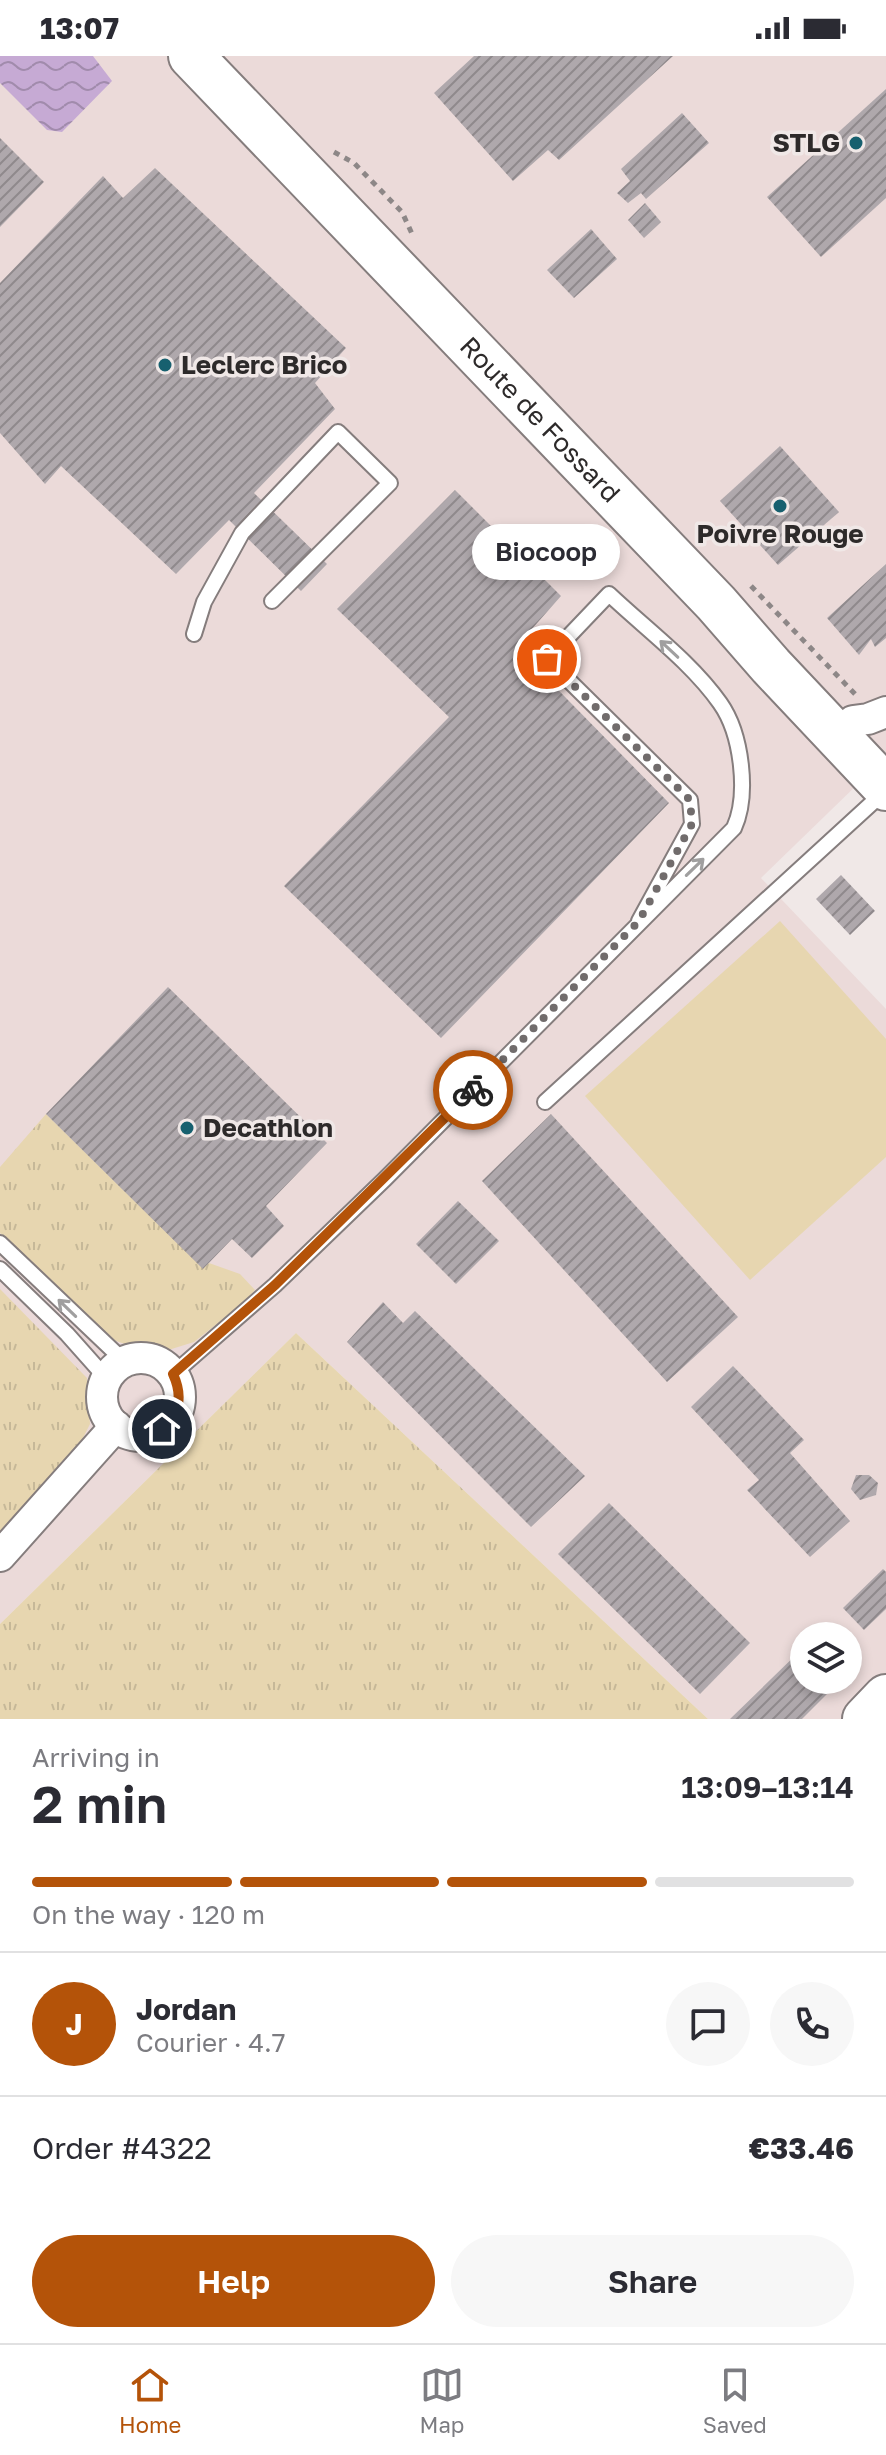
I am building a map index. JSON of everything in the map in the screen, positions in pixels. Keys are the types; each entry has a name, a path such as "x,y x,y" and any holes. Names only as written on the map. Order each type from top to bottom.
{"main road":[{"name":"Route de Fossard","path":"191,56 716,603 886,789"},
{"name":"Route de Fossard","path":"213,56 869,716 886,756"},
{"path":"865,1719 886,1697"}],"street":[{"path":"135,1358 156,1360 173,1374 180,1397 172,1421 151,1434 139,1435 116,1426 108,1416 103,1404 103,1391 116,1370 135,1358"},
{"path":"0,1556 116,1426"}],"lane":[{"path":"194,634 204,602 242,533 338,432 390,483 272,601"},
{"path":"173,1374 275,1285 385,1179 734,828 741,814 744,782 737,743 722,705 684,663 609,594 547,659 690,800 692,824 639,921"},
{"path":"545,1102 886,789"},
{"path":"0,1243 116,1370"},
{"path":"0,1269 67,1334 116,1370"}],"shaded area":[{"path":"0,56 886,56 886,809 861,781 761,878 886,1009 886,1719 708,1719 296,1333 0,1624"}],"green space":[{"path":"780,921 886,1039 886,1157 750,1280 585,1096"},
{"path":"46,1114 203,1268 209,1263 240,1274 255,1290 246,1301 194,1342 162,1352 104,1337 0,1233 0,1167"},
{"path":"0,1289 87,1378 90,1424 80,1444 0,1535"},
{"path":"296,1333 708,1719 0,1719 0,1624"}],"water":[{"path":"0,56 93,56 112,81 62,132 47,130 0,83"}],"building":[{"path":"474,56 673,56 559,160 548,150 513,181 434,93"},
{"name":"STLG","path":"886,89 886,198 821,257 767,197"},
{"path":"682,113 709,143 646,199 641,193 628,203 617,193 630,181 621,169"},
{"path":"0,138 44,182 0,227"},
{"name":"Leclerc Brico","path":"155,168 346,348 315,383 335,409 254,493 327,564 301,591 229,520 176,574 61,466 45,484 0,433 0,283 103,176 123,198"},
{"path":"645,203 661,222 644,238 628,220"},
{"path":"591,229 617,259 574,298 547,270"},
{"name":"Poivre Rouge","path":"780,446 839,512 778,565 720,501"},
{"path":"455,490 561,596 516,647 669,803 441,1038 284,886 449,717 337,609"},
{"path":"886,564 886,638 875,647 871,639 859,655 827,618"},
{"path":"841,875 875,911 850,935 816,899"},
{"name":"Decathlon","path":"168,987 327,1143 266,1206 284,1226 252,1258 232,1239 203,1269 46,1114"},
{"path":"551,1114 738,1317 667,1382 482,1181"},
{"path":"458,1201 499,1241 456,1284 416,1244"},
{"path":"383,1302 403,1323 415,1311 585,1476 531,1527 347,1342"},
{"path":"733,1366 804,1440 790,1453 850,1521 810,1557 747,1490 759,1480 691,1407"},
{"path":"856,1475 869,1475 878,1483 876,1495 860,1500 851,1489"},
{"path":"609,1503 750,1643 700,1694 558,1554"},
{"path":"883,1569 886,1572 886,1609 864,1630 862,1622 856,1622 843,1608"},
{"path":"790,1661 790,1694 827,1694 802,1719 730,1719"}],"way so far":[{"path":"473,1090 639,921 692,824 690,800 547,659"}],"place":[{"name":"STLG","path":"856,143"},
{"name":"Leclerc Brico","path":"165,365"},
{"name":"Poivre Rouge","path":"780,506"},
{"name":"Biocoop","path":"547,659"},
{"name":"Decathlon","path":"187,1128"}],"route":[{"path":"162,1429 172,1421 178,1410 180,1397 173,1374 275,1285 473,1090"}]}
